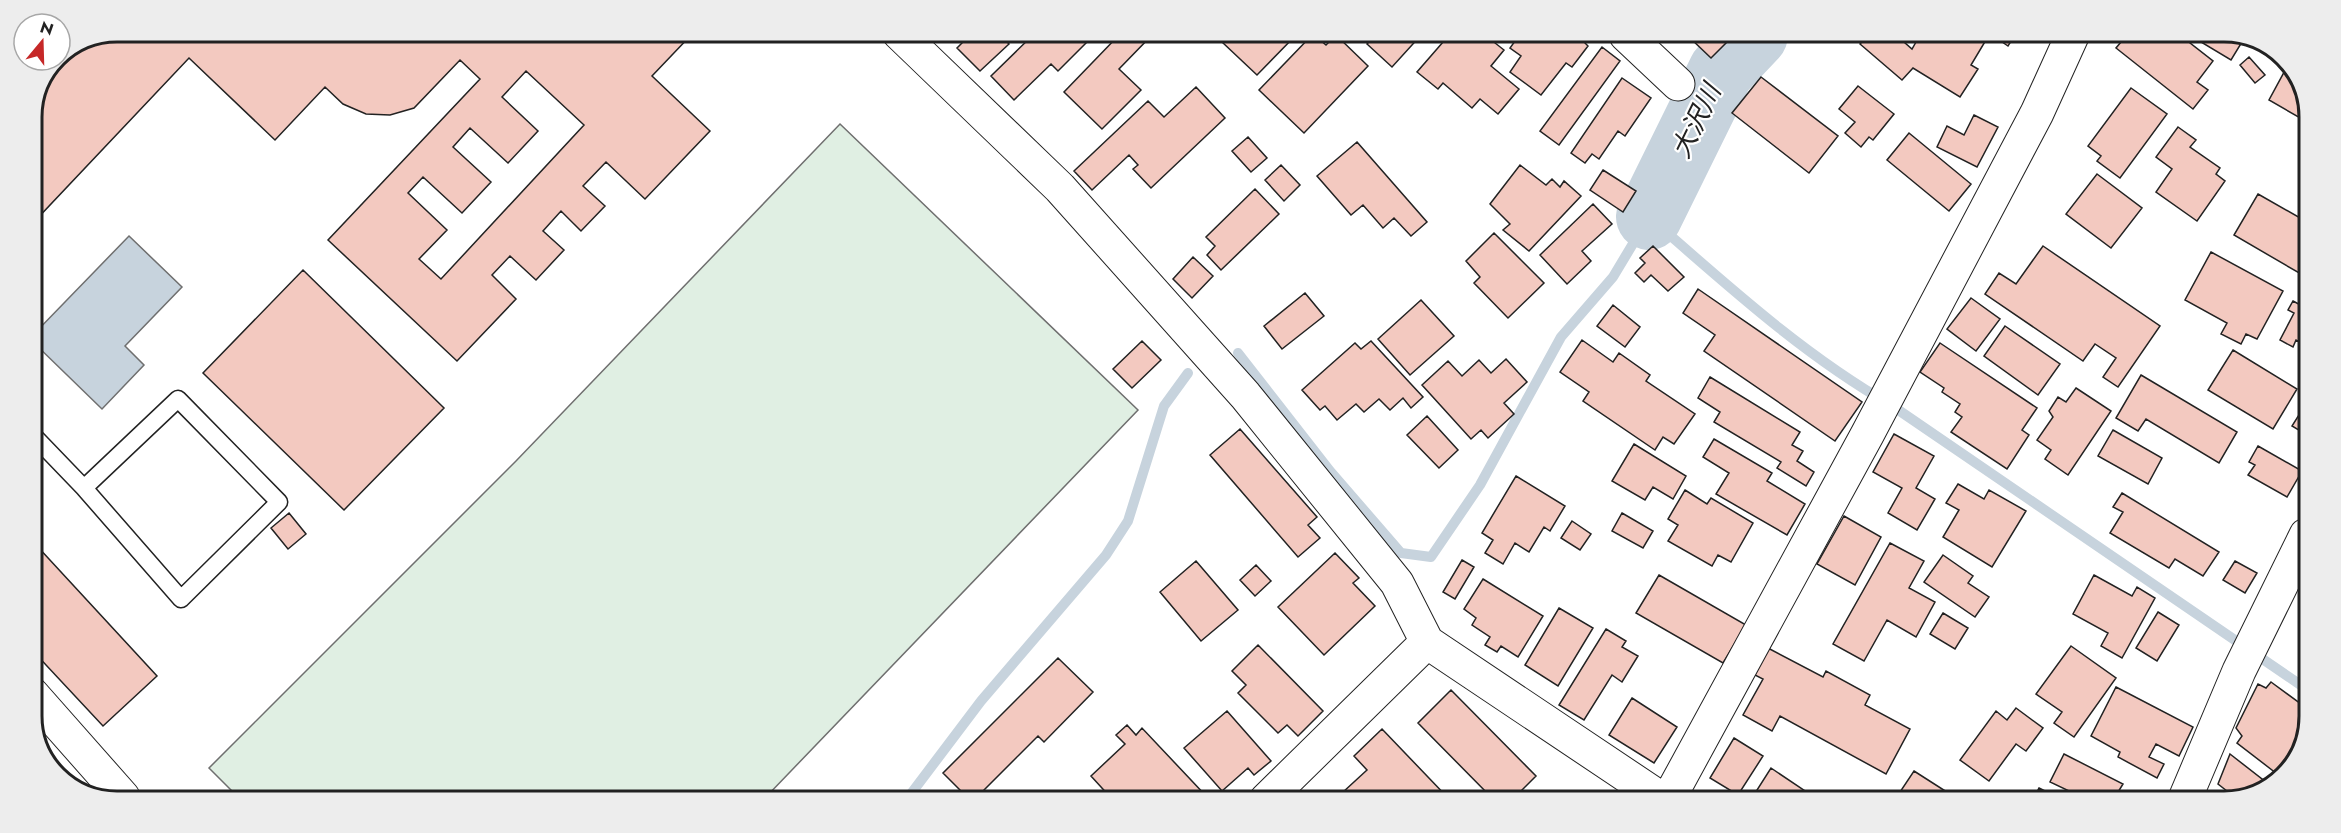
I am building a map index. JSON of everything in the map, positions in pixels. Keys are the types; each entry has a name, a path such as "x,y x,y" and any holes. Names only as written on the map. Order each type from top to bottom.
{"street":[{"path":"908,42 1060,188 1245,395 1397,583 1427,642 1650,791"},
{"path":"1633,42 1678,84"},
{"path":"1673,791 1867,435 2037,113 2069,42"},
{"path":"2188,791 2239,671 2299,549"},
{"path":"1275,791 1427,642"},
{"path":"42,705 118,791"}],"lane":[{"path":"42,444 84,488 181,599 279,502 178,399 84,488"}],"green space":[{"path":"840,124 1138,410 772,791 232,791 209,768 516,461"}],"shaded area":[{"path":"129,236 182,287 125,346 144,365 102,409 42,351 42,326"}],"building":[{"path":"684,42 652,76 710,131 645,199 606,162 583,186 605,206 581,231 561,211 543,231 564,250 536,280 510,256 492,275 516,299 457,361 328,240 480,79 460,60 414,108 390,115 366,114 343,104 325,87 275,140 189,58 42,213 43,102 57,72 72,72 72,57 102,43","holes":["526,71 584,125 441,279 419,259 447,230 408,193 423,177 462,213 491,182 453,147 470,128 508,163 538,131 502,97"]},
{"path":"963,42 1007,42 1009,44 980,71 957,48"},
{"path":"1026,42 1087,42 1058,71 1051,64 1014,100 991,76"},
{"path":"1112,42 1145,42 1119,69 1141,90 1102,129 1064,92"},
{"path":"1222,42 1289,42 1257,75"},
{"path":"1305,42 1322,42 1326,45 1329,42 1343,42 1368,66 1304,133 1259,90"},
{"path":"1369,42 1415,42 1392,67 1367,44"},
{"path":"1443,42 1494,42 1504,50 1491,66 1519,89 1498,114 1480,99 1472,108 1443,83 1438,89 1417,72"},
{"path":"1514,42 1584,42 1588,46 1572,67 1566,63 1541,95 1510,72 1521,56 1510,48"},
{"path":"1694,42 1727,42 1711,58"},
{"path":"1862,42 1904,42 1912,49 1916,42 1985,42 1971,65 1978,69 1960,97 1913,68 1902,80 1860,44"},
{"path":"2121,42 2189,42 2213,61 2197,82 2208,90 2193,109 2116,48"},
{"path":"2201,42 2240,44 2231,60"},
{"path":"1602,47 1620,61 1559,145 1540,131"},
{"path":"2249,57 2265,75 2255,83 2240,65"},
{"path":"2284,72 2298,102 2299,117 2269,100"},
{"path":"1761,77 1838,136 1809,173 1732,113"},
{"path":"1622,78 1651,98 1625,136 1618,131 1599,159 1592,154 1585,163 1571,153"},
{"path":"1858,86 1894,114 1873,140 1869,137 1861,147 1845,133 1855,122 1839,109"},
{"path":"1196,87 1225,118 1151,188 1133,169 1138,165 1129,155 1092,190 1074,171 1148,101 1164,117"},
{"path":"2131,88 2167,114 2120,178 2097,161 2101,156 2088,146"},
{"path":"1974,115 1998,127 1977,167 1937,147 1947,126 1964,135"},
{"path":"2178,127 2196,140 2190,147 2220,168 2216,174 2225,181 2197,221 2156,192 2172,169 2156,157"},
{"path":"1909,133 1971,184 1949,211 1887,160"},
{"path":"1248,137 1267,158 1251,172 1232,151"},
{"path":"1357,142 1427,222 1411,236 1394,218 1383,228 1363,205 1351,215 1317,176"},
{"path":"1281,165 1300,185 1284,201 1265,180"},
{"path":"1520,165 1546,185 1552,179 1560,187 1564,181 1581,196 1529,251 1503,230 1510,224 1490,204"},
{"path":"1603,170 1636,191 1623,212 1590,190"},
{"path":"2097,174 2142,208 2111,248 2066,214"},
{"path":"1255,189 1279,214 1221,270 1207,255 1215,246 1206,237"},
{"path":"2258,194 2299,217 2299,273 2234,235"},
{"path":"1593,204 1612,224 1582,251 1591,261 1567,284 1540,255"},
{"path":"1494,233 1544,283 1508,318 1474,283 1480,277 1466,261"},
{"path":"1653,246 1684,277 1668,291 1651,275 1644,282 1635,273 1645,263 1640,258"},
{"path":"2043,246 2160,326 2118,387 2103,377 2116,358 2095,344 2083,361 1985,294 1999,273 2016,284"},
{"path":"2211,252 2283,291 2257,339 2246,334 2241,344 2221,334 2227,323 2185,300"},
{"path":"1193,257 1213,276 1192,298 1173,279"},
{"path":"303,270 444,408 344,510 203,373"},
{"path":"1698,289 1862,402 1835,441 1704,351 1715,335 1683,313"},
{"path":"1305,293 1324,316 1282,349 1264,326"},
{"path":"1971,298 2000,319 1976,351 1947,329"},
{"path":"1421,300 1454,336 1410,375 1378,339"},
{"path":"2293,301 2299,304 2299,342 2296,340 2293,347 2280,340 2294,313 2288,310"},
{"path":"1613,305 1640,327 1625,347 1597,326"},
{"path":"2005,326 2060,364 2038,395 1984,356"},
{"path":"1582,340 1613,362 1619,353 1650,375 1646,381 1695,414 1674,444 1663,437 1655,450 1583,401 1589,392 1560,372"},
{"path":"1142,341 1161,360 1132,388 1113,369"},
{"path":"1371,341 1423,397 1411,408 1403,398 1390,410 1379,399 1364,412 1356,404 1337,420 1325,406 1320,410 1302,390 1355,343 1361,349"},
{"path":"1940,343 2037,408 2022,430 2029,435 2007,469 1951,432 1962,417 1955,412 1960,404 1942,392 1944,388 1920,372"},
{"path":"2233,350 2297,389 2273,429 2208,390"},
{"path":"1506,359 1527,382 1504,403 1514,414 1488,438 1481,430 1471,439 1422,385 1448,361 1462,376 1479,360 1491,373"},
{"path":"2141,375 2237,432 2219,463 2146,419 2138,431 2116,418"},
{"path":"1710,377 1800,432 1792,445 1803,451 1797,461 1814,472 1806,486 1777,468 1781,462 1714,422 1720,412 1698,398"},
{"path":"2076,388 2111,411 2068,475 2045,459 2051,450 2037,440 2053,417 2049,411 2058,397 2066,402"},
{"path":"2299,415 2299,430 2292,426"},
{"path":"1427,416 1458,450 1439,468 1407,435"},
{"path":"1240,429 1317,517 1308,525 1320,538 1298,557 1210,455"},
{"path":"2113,430 2162,458 2148,484 2098,456"},
{"path":"1894,434 1934,456 1916,488 1935,499 1917,530 1888,513 1902,488 1873,472"},
{"path":"1714,439 1772,473 1767,481 1805,504 1787,535 1716,494 1729,473 1703,457"},
{"path":"1634,444 1686,476 1673,499 1653,487 1645,500 1612,481"},
{"path":"2258,446 2299,469 2299,476 2287,497 2248,475 2255,465 2249,462"},
{"path":"1516,476 1565,506 1550,531 1544,527 1529,552 1515,543 1503,564 1485,553 1493,540 1482,533"},
{"path":"1958,484 1984,499 1989,490 2026,511 1992,567 1943,537 1959,510 1946,503"},
{"path":"1685,490 1707,504 1711,498 1753,523 1731,562 1718,555 1712,566 1668,541 1678,525 1668,519"},
{"path":"2122,493 2219,552 2203,576 2175,559 2169,568 2110,533 2123,512 2113,507"},
{"path":"289,513 306,534 288,549 271,528"},
{"path":"1622,513 1653,531 1643,548 1612,531"},
{"path":"1844,516 1881,537 1855,585 1817,564"},
{"path":"1572,521 1591,534 1580,550 1561,538"},
{"path":"1890,543 1924,561 1909,588 1935,602 1916,637 1887,620 1864,661 1833,644"},
{"path":"42,551 157,676 103,726 42,661"},
{"path":"1335,553 1359,578 1353,583 1375,606 1324,655 1278,607"},
{"path":"1943,555 1973,576 1968,583 1989,597 1975,617 1924,582"},
{"path":"1462,560 1474,567 1455,599 1443,592"},
{"path":"1196,561 1238,610 1201,641 1160,592"},
{"path":"2235,561 2257,573 2245,593 2223,580"},
{"path":"1256,565 1271,581 1255,596 1240,580"},
{"path":"1659,575 1746,625 1723,663 1636,613"},
{"path":"2094,575 2132,596 2137,587 2155,598 2122,658 2101,646 2108,633 2073,614"},
{"path":"1483,579 1543,616 1518,657 1501,646 1497,652 1485,645 1490,637 1472,625 1476,618 1464,609"},
{"path":"1559,608 1593,628 1558,686 1525,665"},
{"path":"2158,612 2179,625 2157,661 2136,648"},
{"path":"1943,613 1968,628 1955,649 1930,634"},
{"path":"1606,629 1626,641 1622,647 1638,656 1622,682 1612,675 1584,720 1559,705"},
{"path":"1258,645 1323,711 1298,736 1287,725 1278,733 1238,693 1246,685 1232,671"},
{"path":"2071,646 2116,678 2074,737 2054,723 2062,712 2036,694"},
{"path":"1766,647 1823,677 1826,671 1870,695 1865,705 1910,729 1886,774 1780,716 1772,731 1743,715 1763,679 1751,673"},
{"path":"1058,658 1093,692 1044,742 1038,736 983,791 961,791 943,773"},
{"path":"2271,682 2299,703 2298,731 2295,740 2284,762 2274,771 2237,743 2242,736 2236,728 2258,684 2266,688"},
{"path":"2116,687 2193,727 2179,756 2156,744 2149,757 2164,764 2157,778 2118,757 2120,752 2091,736"},
{"path":"1451,690 1536,776 1521,791 1485,791 1418,723"},
{"path":"1632,698 1677,727 1654,763 1609,735"},
{"path":"2016,708 2043,728 2026,751 2016,744 1989,781 1960,760 1996,711 2007,720"},
{"path":"1227,711 1271,761 1254,775 1248,768 1222,791 1184,748"},
{"path":"1127,725 1136,735 1142,728 1201,791 1105,791 1091,776 1125,744 1116,735"},
{"path":"1382,729 1441,791 1344,791 1367,770 1354,756"},
{"path":"1734,738 1763,756 1741,791 1731,791 1710,778"},
{"path":"2064,754 2123,784 2119,791 2069,791 2050,782"},
{"path":"2230,754 2263,780 2248,787 2227,791 2218,784"},
{"path":"1771,768 1805,791 1756,791"},
{"path":"1914,771 1945,791 1901,791"}],"waterway":[{"name":"大沢川","path":"1649,217 1721,71 1748,42"},
{"path":"1238,353 1330,471 1401,553 1431,557 1480,485 1561,337 1613,277 1649,217 1766,317 1826,364 1891,405 2299,684"},
{"path":"913,791 981,701 1106,555 1128,521 1164,406 1188,373"}]}
